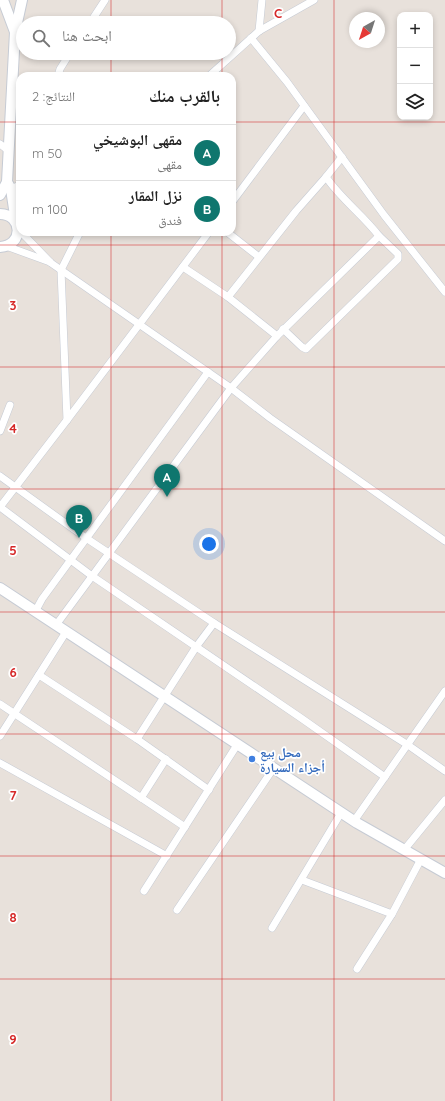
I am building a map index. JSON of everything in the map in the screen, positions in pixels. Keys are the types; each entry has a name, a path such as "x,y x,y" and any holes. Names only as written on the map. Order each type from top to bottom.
{"main road":[{"path":"3,0 15,32"},
{"path":"18,16 22,0"},
{"path":"16,27 9,151 9,186 16,219"},
{"path":"0,194 9,186"},
{"path":"0,214 7,214 16,226"},
{"path":"3,246 15,240 16,236"},
{"path":"0,588 163,697 354,821 445,873"}],"street":[{"path":"95,16 105,0"},
{"path":"259,30 262,0"},
{"path":"236,52 259,30 314,0"},
{"path":"251,38 287,82 384,215 445,292"},
{"path":"59,72 66,60"},
{"path":"213,72 227,60"},
{"path":"236,197 304,106"},
{"path":"0,144 9,151"},
{"path":"228,297 296,211 342,157"},
{"path":"283,329 306,349 398,259 398,254 378,236 369,223 341,196 326,176"},
{"path":"9,186 16,185"},
{"path":"25,236 61,270 231,388 270,418 445,541"},
{"path":"68,420 61,270 78,236"},
{"path":"206,236 68,420 0,507 92,576 295,713 385,777"},
{"path":"232,236 259,257"},
{"path":"56,625 231,388 283,329 378,236"},
{"path":"3,246 51,262"},
{"path":"183,267 228,297 277,336"},
{"path":"35,612 42,599 208,372"},
{"path":"0,431 10,405"},
{"path":"0,476 86,538 214,623 408,745 445,772"},
{"path":"137,739 196,647 214,623"},
{"path":"0,736 66,632"},
{"path":"39,675 137,739 209,790"},
{"path":"354,821 445,691"},
{"path":"0,704 185,827"},
{"path":"144,891 237,745"},
{"path":"141,798 166,759"},
{"path":"0,763 167,856"},
{"path":"177,910 273,769"},
{"path":"404,850 445,800"},
{"path":"272,928 342,813"},
{"path":"357,969 392,914 421,858"},
{"path":"302,880 392,914"}],"place":[{"name":"مقهى البوشيخي","path":"167,497"},
{"name":"نزل المقار","path":"79,538"},
{"name":"محل بيع أجزاء السيارة","path":"252,759"}]}
